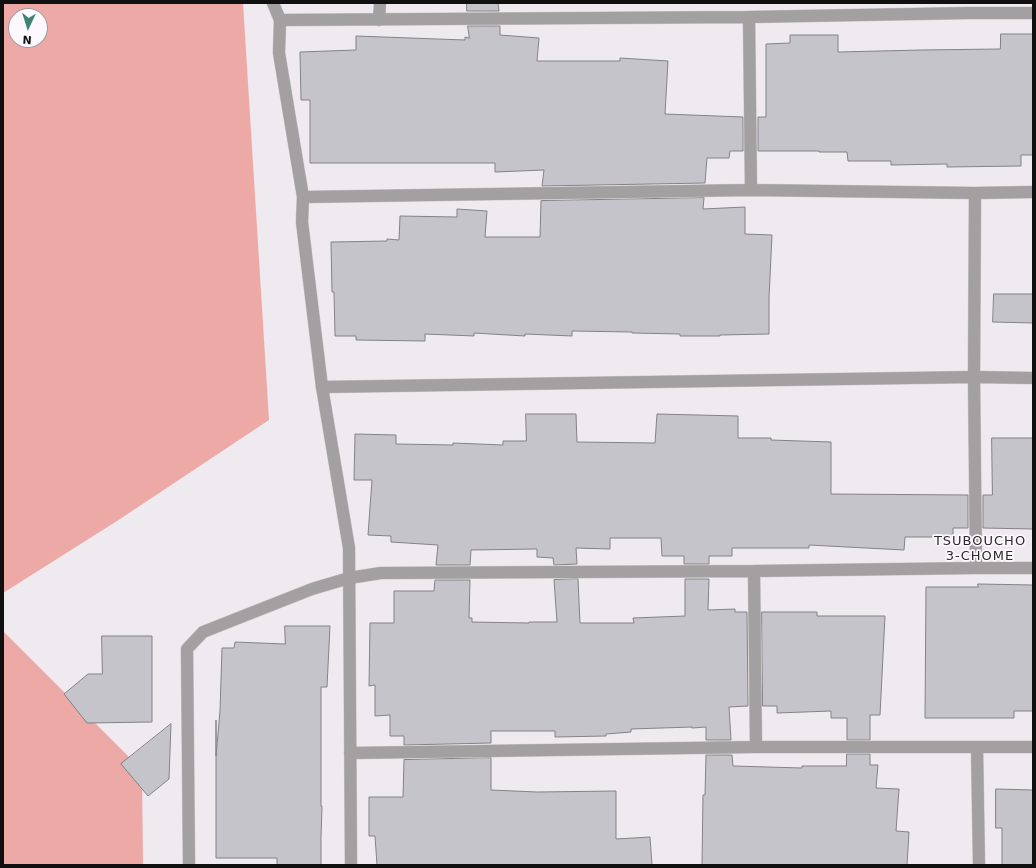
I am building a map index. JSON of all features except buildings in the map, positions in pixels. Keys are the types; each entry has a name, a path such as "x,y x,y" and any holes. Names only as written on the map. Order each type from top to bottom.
{"street":[{"path":"273,3 280,20 279,53 303,197 302,222 322,387 349,548 351,865"},
{"path":"379,20 380,3"},
{"path":"280,20 749,17 969,8 1033,13"},
{"path":"749,17 752,190"},
{"path":"303,197 752,190 975,193 1033,192"},
{"path":"975,193 974,377 976,568"},
{"path":"322,387 974,377 1033,378"},
{"path":"188,865 187,649 203,632 312,589 349,578 381,573 1033,568"},
{"path":"754,571 756,747"},
{"path":"350,753 756,747 1033,747"},
{"path":"977,747 978,865"}],"shaded area":[{"path":"3,3 243,3 269,420 117,521 3,593"},
{"path":"3,631 142,770 143,865 3,865"}],"district":[{"name":"TSUBOUCHO 3-CHOME","path":"980,550"}]}
